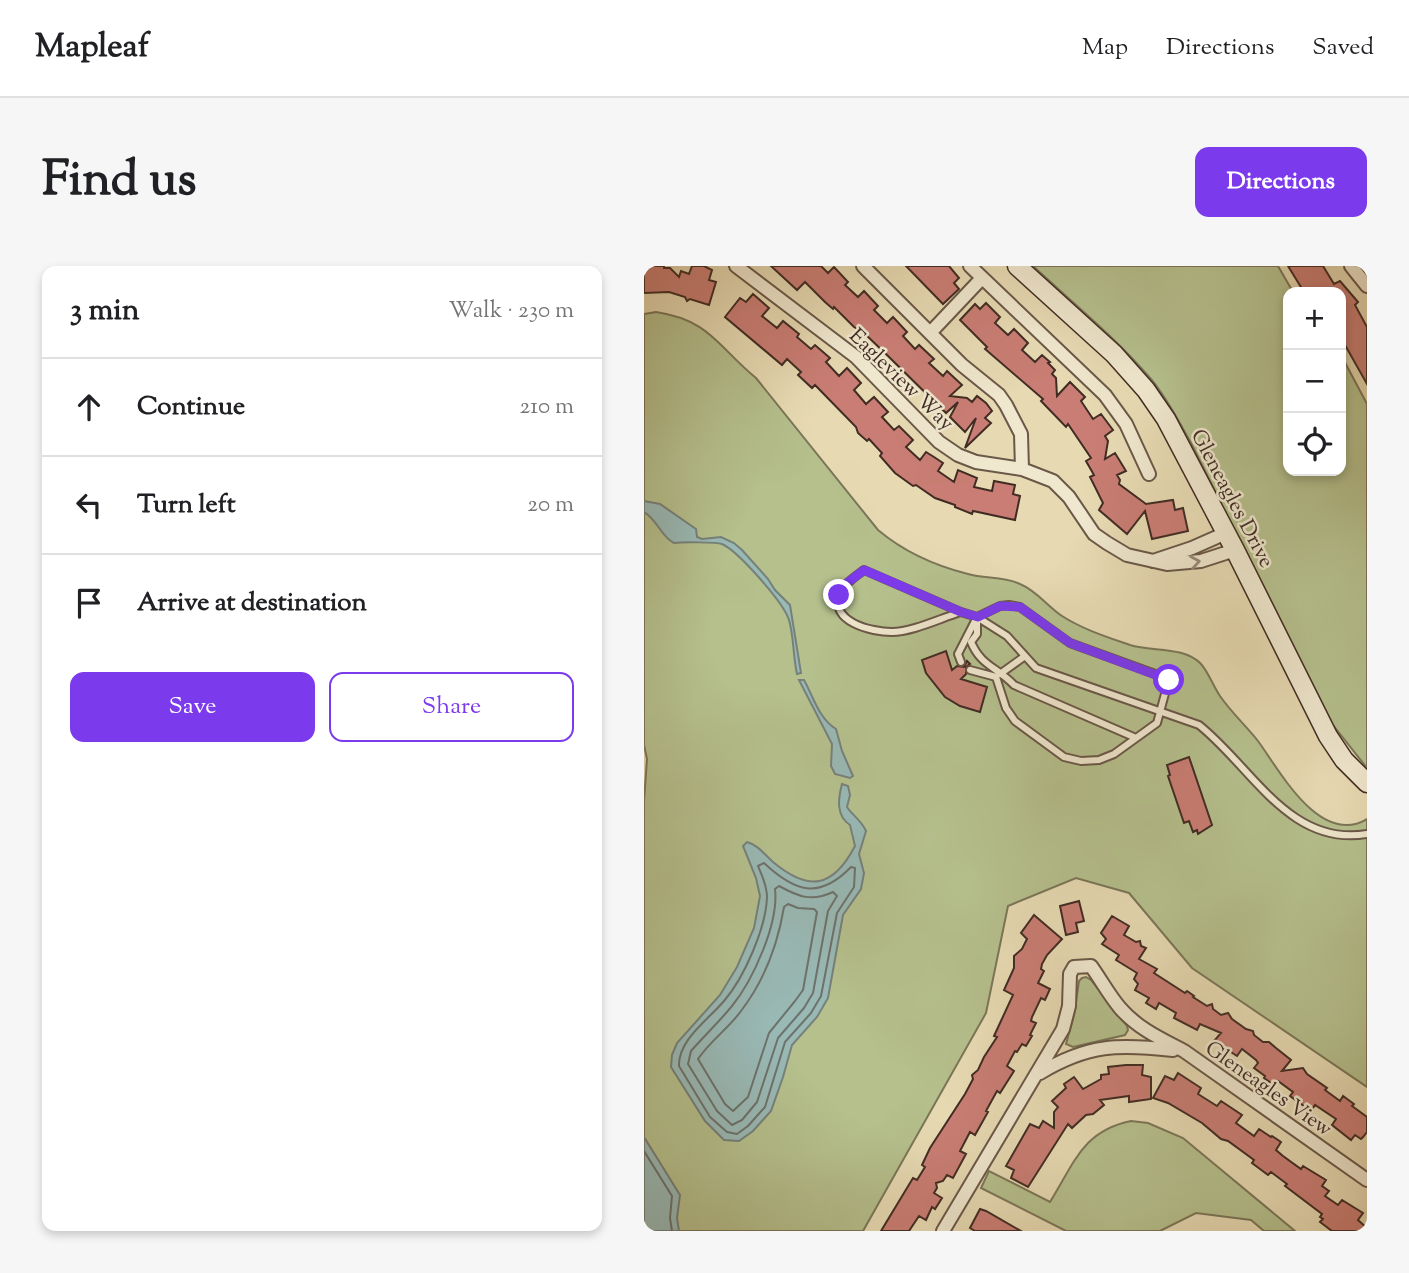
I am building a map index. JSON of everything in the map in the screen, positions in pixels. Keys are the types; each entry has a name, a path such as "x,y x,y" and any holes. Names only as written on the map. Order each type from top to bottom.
{"street":[{"name":"Eagleview Way","path":"736,266 856,357 924,428 948,449 976,462 1043,476 1063,489 1085,524 1107,543 1127,555 1167,564 1190,563 1235,550"},
{"path":"863,266 1006,405 1021,434 1022,470"},
{"path":"970,266 1105,395 1131,433 1149,474"},
{"name":"Gleneagles Drive","path":"1017,266 1114,354 1146,390 1166,419 1328,736 1344,760 1367,783"},
{"path":"1351,266 1367,286"},
{"path":"930,333 982,278"},
{"path":"1153,561 1226,533"},
{"name":"Gleneagles View","path":"943,1231 1063,1029 1069,1006 1070,974 1074,967 1079,965 1091,966 1120,1008 1137,1024 1184,1051 1367,1180"},
{"name":"Gleneagles View","path":"1038,1075 1064,1059 1096,1048 1134,1046 1184,1051"}],"lane":[{"path":"961,612 905,631 876,631 845,619 840,608 839,595 847,583 864,570 978,617 1007,636 1036,668 1199,725 1216,738 1270,796 1299,822 1321,832 1339,836 1367,834"},
{"path":"961,662 958,654 960,647 978,617 1000,606 1020,607 1070,643 1169,680 1157,723 1114,754 1099,760 1081,761 1064,757 1015,721 1006,708 999,675"},
{"path":"978,617 977,634 971,642 981,660 999,675 1014,685 1136,738"},
{"path":"970,670 999,675 1025,656"}],"green space":[{"path":"1033,266 1278,266 1290,287 1283,287 1283,476 1346,476 1346,364 1367,404 1367,768 1329,720 1172,410 1151,379 1094,321"},
{"path":"656,312 689,321 701,328 756,378 878,530 888,538 920,557 944,567 974,576 1020,584 1062,616 1095,632 1130,645 1177,652 1194,658 1204,668 1224,702 1258,741 1303,802 1333,823 1350,825 1367,819 1367,1087 1192,968 1129,893 1076,878 1008,906 986,1013 863,1231 644,1231 644,801 647,759 644,745 644,314"},
{"path":"1082,978 1091,980 1127,1026 1125,1035 1073,1047 1066,1044 1079,981"},
{"path":"1131,1121 1148,1123 1183,1138 1295,1231 1264,1231 1251,1220 1196,1213 1160,1231 1066,1231 981,1188 989,1171 1050,1202 1073,1162 1090,1141 1114,1126"}],"water":[{"path":"644,501 660,504 696,529 697,537 721,537 742,550 790,605 801,673 797,674 789,620 760,578 739,556 722,544 674,543 669,540 644,512"},
{"path":"799,680 804,680 821,713 836,729 853,776 850,778 835,774 831,766 832,744"},
{"path":"842,784 848,786 850,795 847,807 866,831 859,854 864,873 861,889 843,915 828,998 817,1017 792,1045 771,1111 753,1131 739,1141 724,1140 705,1121 671,1067 672,1055 677,1043 720,995 737,967 754,928 760,896 743,846 747,842 754,845 786,872 798,878 819,881 829,877 847,860 855,846 850,825 840,812"},
{"path":"644,1137 680,1195 677,1218 679,1231 644,1231"}],"building":[{"path":"644,266 664,266 679,277 681,271 689,274 692,266 704,266 712,270 709,280 716,282 709,305 690,299 687,301 685,297 669,292 644,293"},
{"path":"771,266 821,266 828,273 834,267 848,282 845,285 858,297 864,291 878,306 874,310 887,323 893,317 907,332 903,336 915,349 919,345 934,359 929,363 943,376 947,371 962,385 950,396 967,398 972,402 977,396 986,403 992,411 985,418 991,423 965,448 976,418 965,432 950,417 958,402 946,413 863,332 834,307 833,309 805,282 797,290"},
{"path":"906,266 949,266 959,278 954,283 959,289 943,304"},
{"path":"1288,266 1323,266 1334,284 1340,281 1345,287 1301,287"},
{"path":"1346,288 1358,302 1355,305 1367,327 1367,384 1346,347"},
{"path":"753,294 769,308 762,316 777,328 783,321 799,334 797,337 811,349 815,345 830,358 826,362 839,376 847,368 861,383 854,390 866,404 874,397 888,412 882,417 894,430 899,426 913,440 906,447 920,460 926,452 934,457 943,463 938,471 954,482 958,470 977,478 974,487 992,491 994,481 1015,485 1013,494 1020,496 1015,520 973,511 972,514 935,498 895,473 869,439 867,441 858,433 856,427 815,385 812,388 798,375 801,372 787,359 782,365 725,317 740,298 746,302"},
{"path":"986,303 1000,317 995,323 1008,335 1014,329 1028,343 1022,350 1035,362 1042,355 1050,362 1048,363 1055,370 1052,374 1056,378 1057,396 1070,382 1085,397 1081,401 1093,419 1101,414 1113,430 1105,436 1108,441 1105,459 1115,453 1126,471 1117,475 1119,484 1146,504 1173,500 1175,510 1183,508 1188,531 1152,539 1145,511 1127,534 1099,510 1103,503 1090,477 1094,475 1086,461 1091,458 1068,424 1066,427 1041,401 1043,399 985,349 987,347 960,320 975,304 980,309"},
{"path":"946,651 952,670 957,666 964,667 967,661 970,664 961,679 987,687 980,712 960,706 945,697 926,673 922,660"},
{"path":"1189,757 1212,825 1198,834 1197,830 1193,832 1189,821 1184,823 1168,776 1167,765"},
{"path":"1079,901 1084,921 1076,923 1078,932 1066,935 1060,906"},
{"path":"1034,915 1062,939 1042,964 1041,969 1044,971 1038,983 1050,989 1045,1000 1041,998 1032,1017 1031,1021 1036,1023 1030,1035 1032,1036 1026,1046 1022,1044 1017,1052 1015,1051 1007,1066 1014,1071 1000,1093 997,1091 975,1135 970,1132 960,1151 966,1154 953,1178 947,1175 943,1181 936,1183 934,1193 942,1198 935,1209 932,1207 926,1220 919,1216 909,1231 881,1231 913,1178 917,1180 925,1167 922,1165 930,1148 997,1037 994,1036 1013,995 1004,990 1014,968 1014,956 1022,949 1027,939 1021,933"},
{"path":"1112,916 1129,926 1124,935 1136,942 1140,941 1141,946 1146,948 1139,959 1157,969 1154,973 1185,993 1187,991 1207,1006 1212,1004 1213,1009 1221,1015 1228,1013 1263,1042 1269,1042 1291,1060 1282,1071 1303,1068 1340,1101 1343,1096 1354,1104 1352,1106 1367,1117 1367,1132 1363,1137 1361,1139 1355,1135 1351,1140 1332,1125 1336,1119 1315,1105 1311,1111 1290,1096 1293,1092 1278,1081 1275,1086 1264,1078 1265,1076 1254,1068 1258,1063 1256,1060 1242,1049 1237,1056 1214,1041 1221,1033 1200,1024 1197,1030 1174,1018 1176,1013 1159,1003 1156,1009 1146,1003 1149,998 1135,990 1138,984 1134,979 1137,973 1116,960 1119,955 1102,944 1106,939 1101,933"},
{"path":"1143,1065 1142,1075 1151,1077 1151,1099 1129,1102 1129,1096 1100,1100 1104,1105 1093,1114 1086,1115 1072,1128 1068,1124 1028,1187 1011,1178 1014,1170 1006,1166 1030,1124 1039,1128 1043,1121 1054,1128 1054,1112 1058,1107 1052,1101 1066,1088 1064,1084 1074,1077 1083,1089 1101,1079 1101,1075 1109,1074 1108,1067"},
{"path":"1178,1073 1201,1088 1198,1094 1217,1106 1221,1101 1242,1115 1236,1123 1254,1136 1259,1129 1281,1142 1276,1150 1283,1156 1301,1169 1303,1166 1326,1180 1322,1186 1329,1191 1325,1196 1338,1205 1342,1200 1363,1213 1358,1220 1367,1231 1332,1231 1320,1222 1323,1219 1320,1217 1322,1214 1271,1172 1268,1175 1252,1163 1254,1160 1202,1123 1168,1103 1153,1098 1165,1076 1174,1080"},
{"path":"980,1209 1021,1231 975,1231 970,1228"}],"route":[{"path":"839,595 847,583 864,570 978,617 1000,606 1020,607 1070,643 1169,680"}]}
